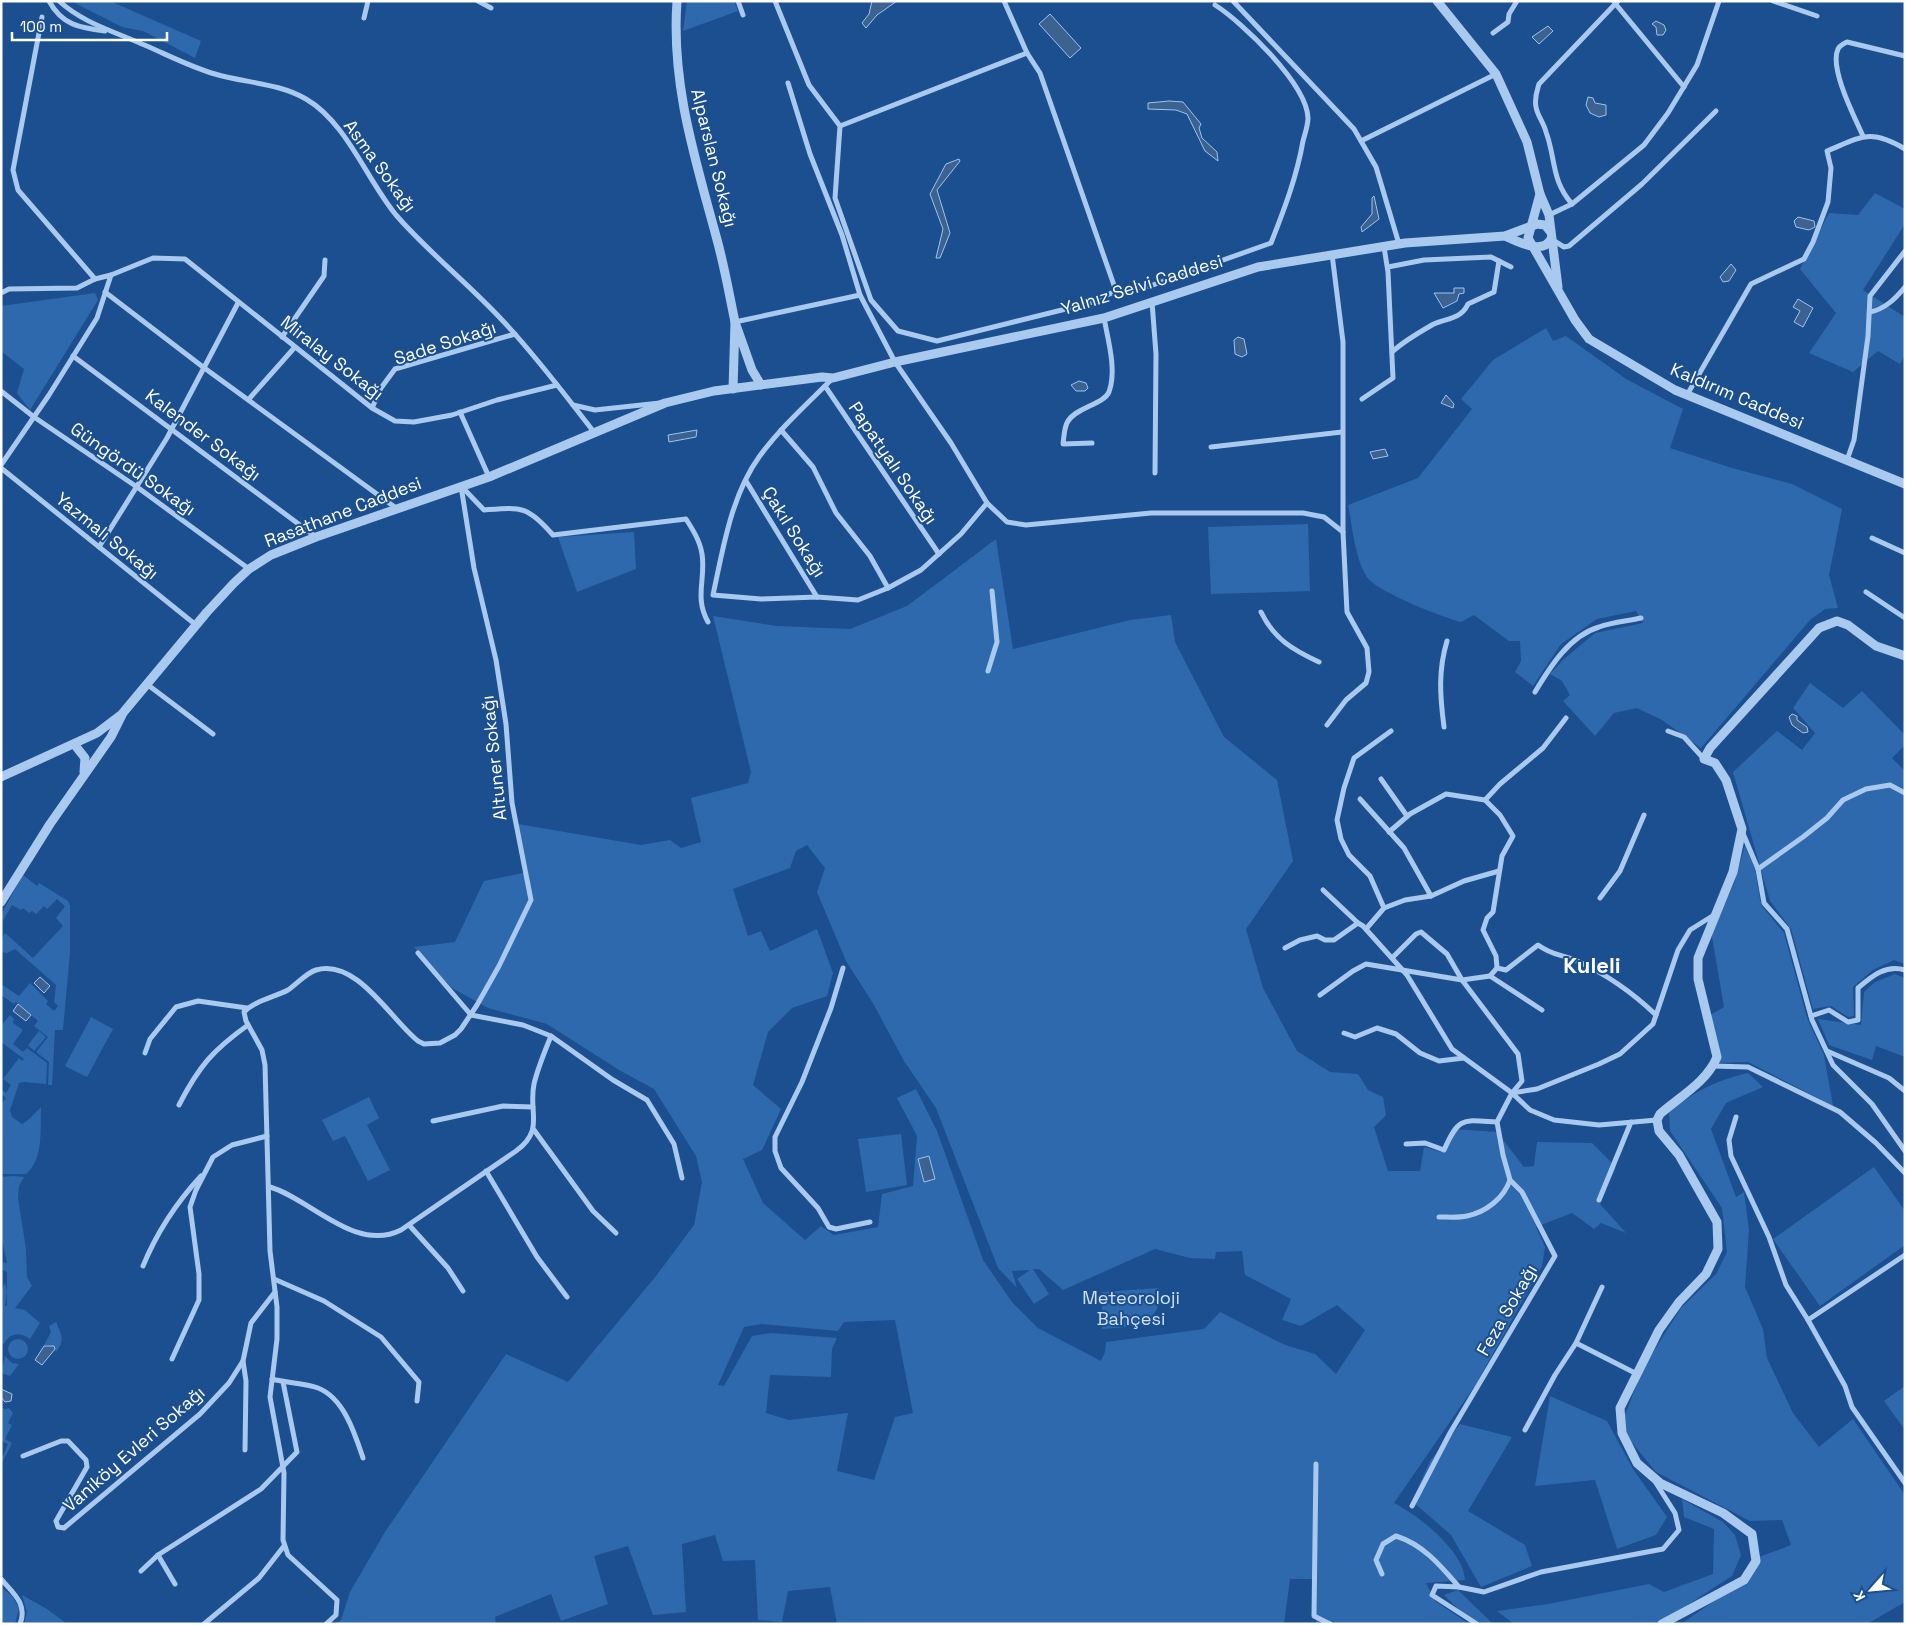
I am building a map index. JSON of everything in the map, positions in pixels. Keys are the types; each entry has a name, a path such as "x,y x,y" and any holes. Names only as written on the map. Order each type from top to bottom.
{"street":[{"name":"Asma Sokağı","path":"49,1 58,15 68,24 108,31"},
{"name":"Asma Sokağı","path":"59,1 72,12 108,31 208,72 280,88 301,96 315,105 342,135 375,186 404,224 515,334 594,432"},
{"path":"364,18 368,1"},
{"path":"478,1 491,8"},
{"name":"Alparslan Sokağı","path":"677,1 676,58 682,104 692,150 716,237 735,322 752,370 761,385"},
{"path":"738,1 743,15"},
{"path":"775,1 809,85 840,126 835,198 871,300 898,331 937,341 1090,303 1116,291 1150,286 1271,244 1300,157 1308,117 1300,95 1286,72 1234,16 1215,4"},
{"path":"1004,1 1027,53 1040,73 1116,291"},
{"path":"1233,1 1354,129 1376,167 1399,244"},
{"path":"1493,34 1508,22 1509,14 1517,1"},
{"path":"1549,215 1572,204 1644,145 1698,66 1720,1"},
{"path":"1773,1 1818,16"},
{"path":"1439,2 1496,74 1527,142 1540,194 1528,238 1532,245"},
{"path":"1572,204 1562,193 1555,175 1547,133 1536,107 1535,96 1540,84 1615,2 1684,87"},
{"path":"42,17 13,170 18,190 95,279"},
{"path":"1863,136 1848,105 1837,68 1837,52 1840,46 1847,42 1905,56"},
{"path":"840,126 1027,53"},
{"path":"1361,141 1496,74"},
{"path":"788,82 810,154 842,235 860,296 895,362 951,443 987,503 1007,522 1026,525 1150,513 1303,513 1324,517 1343,532"},
{"path":"1505,236 1541,224 1550,235 1564,246 1569,246 1642,184 1716,111"},
{"path":"1687,395 1751,284 1804,259 1813,242 1828,202 1831,168 1827,151 1863,136 1875,136 1893,141 1905,149"},
{"name":"Kaldırım Caddesi","path":"1540,194 1549,215 1558,289"},
{"path":"1505,236 1543,247 1550,235"},
{"name":"Yalnız Selvi Caddesi","path":"761,385 822,377 833,378 895,362 1104,318 1258,267 1399,244 1505,236"},
{"name":"Kaldırım Caddesi","path":"1532,245 1575,320 1589,339 1675,390 1905,484"},
{"path":"1362,399 1393,378 1388,267 1384,247"},
{"path":"1847,460 1854,440 1870,312 1870,296 1905,250"},
{"path":"1326,725 1346,700 1366,683 1369,672 1367,648 1347,612 1343,532 1343,342 1332,254"},
{"path":"1388,267 1424,260 1491,257 1511,268"},
{"name":"Miralay Sokağı","path":"1,293 9,289 77,288 95,279 153,258 186,259 238,303 372,408 395,421 414,422 460,412 497,400 557,385"},
{"path":"282,337 324,276 325,260"},
{"path":"1392,352 1401,344 1434,324 1443,323 1465,311 1468,304 1494,292 1498,261"},
{"path":"1,466 97,318 110,275"},
{"path":"1870,312 1890,303 1905,287"},
{"path":"105,292 203,367 396,508"},
{"path":"735,322 860,296"},
{"path":"1152,302 1156,354 1155,473"},
{"path":"99,547 172,429 238,303"},
{"path":"1092,443 1063,444 1067,422 1077,411 1103,398 1109,392 1112,367 1104,318"},
{"name":"Alparslan Sokağı","path":"733,389 735,322"},
{"name":"Sade Sokağı","path":"372,408 381,388 395,370 515,334"},
{"path":"249,399 294,347"},
{"name":"Kalender Sokağı","path":"73,356 316,537"},
{"path":"833,378 781,430 758,458 746,481 727,533 714,595 761,599 817,597 858,600 888,588 921,570 961,534 987,503"},
{"name":"Rasathane Caddesi","path":"1,776 97,733 122,714 196,625 249,569 271,556 316,537 396,508 489,477 665,403 761,385"},
{"name":"Papatyalı Sokağı","path":"825,386 939,554"},
{"name":"Güngördü Sokağı","path":"1,391 34,417 137,487 249,569"},
{"path":"573,405 595,410 650,402 665,403"},
{"path":"460,412 489,477"},
{"path":"781,430 813,467 836,513 870,556 888,588"},
{"path":"1211,447 1342,432"},
{"name":"Yazmalı Sokağı","path":"1,466 196,625"},
{"name":"Çakıl Sokağı","path":"746,481 817,597"},
{"path":"461,486 484,510 519,507 529,512 553,535 686,519 696,535 702,556 701,610 708,622"},
{"name":"Altuner Sokağı","path":"461,486 474,568 496,660 506,724 512,803 531,900 499,966 471,1015"},
{"path":"1872,538 1905,553"},
{"path":"988,671 998,642 992,590"},
{"path":"1866,592 1905,618"},
{"path":"1261,612 1268,626 1279,640 1296,652 1319,662"},
{"path":"1535,692 1551,665 1576,640 1598,627 1641,618"},
{"path":"1704,760 1710,748 1818,628 1836,621 1848,625 1876,646 1905,656"},
{"path":"1444,727 1439,691 1441,663 1447,641"},
{"path":"148,685 213,734"},
{"path":"1,902 38,841 111,737 122,714"},
{"path":"1485,800 1500,784 1543,748 1566,718"},
{"path":"1384,908 1370,876 1349,855 1341,839 1337,820 1344,788 1354,758 1391,731"},
{"path":"1668,731 1684,738 1704,760 1715,763 1726,780 1742,829 1758,869 1764,903 1787,929 1811,1016 1833,1064 1872,1104 1905,1151"},
{"path":"74,744 85,758 84,774"},
{"path":"1381,779 1407,816"},
{"path":"1758,869 1827,818 1843,800 1866,789 1890,785 1905,793"},
{"path":"1389,832 1407,816 1435,798 1446,794 1485,800 1500,815 1513,836 1502,856 1493,912 1487,918 1483,930 1496,956 1498,968"},
{"path":"1360,799 1404,848 1431,896"},
{"path":"1600,898 1620,871 1644,815"},
{"path":"1662,1624 1744,1580 1756,1561 1752,1534 1723,1513 1686,1498 1652,1477 1637,1463 1622,1433 1620,1408 1659,1330 1679,1302 1706,1274 1718,1249 1717,1222 1679,1155 1659,1131 1656,1120 1660,1114 1698,1083 1714,1066 1717,1057 1704,1011 1698,972 1698,958 1733,872 1742,829"},
{"path":"1366,929 1384,908 1405,900 1431,896 1464,881 1499,871"},
{"path":"1324,890 1366,929 1403,970 1452,1049 1512,1093 1530,1110 1554,1120 1599,1125 1656,1120"},
{"path":"1512,1093 1537,1089 1620,1054 1653,1024 1678,950 1690,930 1714,915"},
{"path":"1285,948 1300,940 1317,936 1325,940 1334,940 1358,923"},
{"path":"1392,958 1416,934 1421,932 1447,954 1462,980 1518,1054 1522,1081 1512,1093 1497,1122 1466,1120 1453,1128 1444,1150 1425,1143 1406,1144"},
{"path":"1498,968 1506,970 1538,945 1550,954 1575,960 1595,970 1627,989 1656,1015"},
{"path":"418,953 471,1015 523,1024 551,1036 613,1080 647,1100 674,1144 682,1178"},
{"path":"1320,995 1352,971 1366,964 1462,980 1490,976 1498,968"},
{"path":"1811,1016 1828,1010 1848,1022 1858,1020 1858,988 1874,975 1894,967 1905,970"},
{"path":"842,968 830,1008 802,1082 776,1137 775,1150 781,1168 818,1208 829,1227 836,1229 870,1222"},
{"path":"144,1053 150,1038 176,1007 198,1002 247,1008 281,994 314,971 329,969 351,975 413,1037 424,1044 447,1040 454,1035 471,1015"},
{"path":"1490,976 1542,1010"},
{"path":"247,1008 244,1012 248,1025 260,1045 265,1065 266,1136 270,1187 270,1251 276,1292 277,1339 271,1407 283,1466 284,1546 288,1555 337,1600 336,1615 326,1624"},
{"path":"180,1105 195,1074 219,1045 248,1025"},
{"path":"1344,1033 1355,1037 1377,1028 1396,1034 1420,1053 1439,1061 1464,1058"},
{"path":"551,1036 536,1077 533,1107 534,1130 593,1212 616,1233"},
{"path":"1827,1051 1889,1078 1905,1091"},
{"path":"1714,1066 1748,1067 1840,1112 1876,1143 1905,1173"},
{"path":"433,1120 502,1106 533,1107"},
{"path":"1736,1117 1729,1140 1731,1156 1769,1238 1786,1285 1845,1386 1852,1407 1905,1483"},
{"name":"Feza Sokağı","path":"1412,1506 1450,1433 1554,1256 1522,1192 1510,1180 1497,1122"},
{"path":"1599,1200 1631,1122"},
{"path":"270,1187 280,1190 341,1225 366,1234 390,1235 522,1147 534,1130"},
{"path":"172,1359 199,1300 199,1274 190,1207 213,1157 232,1144 266,1136"},
{"path":"486,1171 537,1256 567,1297"},
{"path":"143,1266 155,1235 184,1194 205,1172"},
{"path":"1439,1217 1467,1216 1488,1207 1506,1193 1510,1180"},
{"path":"409,1224 448,1268 464,1291"},
{"path":"1808,1320 1905,1255"},
{"path":"274,1280 324,1301 381,1337 419,1382 416,1401"},
{"path":"1525,1430 1555,1374 1576,1343 1602,1288"},
{"name":"Vaniköy Evleri Sokağı","path":"245,1450 246,1381 243,1361 251,1323 276,1292"},
{"path":"1576,1343 1637,1374"},
{"name":"Vaniköy Evleri Sokağı","path":"23,1456 68,1440 86,1460 86,1467 56,1521 58,1527 64,1528 200,1414 229,1383 243,1361"},
{"path":"272,1379 316,1388 328,1393 339,1406 355,1432 363,1458"},
{"path":"141,1571 158,1555 261,1489 297,1452 283,1382"},
{"path":"1316,1464 1314,1616 1330,1624"},
{"path":"1477,1624 1432,1595 1436,1586 1460,1587 1484,1592 1541,1572 1663,1549 1680,1530 1675,1513 1652,1477"},
{"path":"1382,1574 1376,1560 1383,1544 1396,1536 1413,1542 1439,1564 1460,1587"},
{"path":"204,1624 258,1578 284,1546"},
{"path":"158,1555 176,1584"},
{"path":"1,1579 21,1603 23,1612 20,1624"}],"green space":[{"path":"71,1 110,1 201,41 195,58 143,31 122,27"},
{"path":"687,1 734,1 738,11 683,31"},
{"path":"1875,193 1905,209 1905,224 1863,290 1905,317 1905,355 1900,364 1878,351 1853,372 1809,353 1836,313 1800,269 1829,213 1858,215"},
{"path":"95,293 98,300 30,410 17,393 24,369 1,351 1,306"},
{"path":"1546,328 1553,341 1566,336 1626,379 1683,409 1670,448 1732,468 1792,484 1842,509 1829,575 1838,608 1825,609 1810,620 1701,748 1662,720 1637,708 1614,713 1595,736 1563,701 1570,695 1562,681 1550,674 1564,659 1595,633 1643,623 1636,611 1597,619 1561,644 1533,686 1515,672 1521,661 1520,641 1509,641 1474,615 1461,622 1396,597 1383,590 1367,577 1359,560 1348,505 1418,478 1472,409 1461,399 1493,360"},
{"path":"1308,524 1310,591 1211,594 1208,527"},
{"path":"634,532 636,569 577,592 558,537"},
{"path":"996,539 1013,649 1130,620 1171,615 1175,642 1224,737 1277,780 1293,861 1246,929 1263,988 1297,1051 1330,1072 1358,1074 1368,1090 1383,1097 1386,1115 1374,1127 1388,1171 1420,1171 1424,1147 1441,1152 1454,1129 1497,1132 1524,1167 1534,1166 1537,1142 1592,1143 1616,1167 1600,1204 1626,1233 1601,1223 1594,1229 1572,1213 1536,1227 1545,1247 1542,1266 1476,1384 1394,1503 1427,1525 1457,1557 1463,1569 1465,1580 1426,1583 1435,1601 1469,1624 1316,1624 1316,1579 1290,1579 1284,1624 837,1624 830,1587 788,1591 782,1622 758,1620 755,1560 723,1561 715,1535 682,1544 686,1612 653,1615 628,1546 594,1556 608,1604 561,1621 551,1594 495,1617 496,1624 335,1624 341,1620 350,1592 385,1532 506,1354 568,1382 656,1276 694,1225 702,1182 696,1156 654,1089 619,1070 547,1024 488,1008 452,988 414,947 455,942 484,881 528,872 518,824 641,845 670,840 681,848 701,842 691,798 748,783 751,772 713,616 777,626 850,629 907,606","holes":["807,845 825,868 817,892 846,961 874,1005 904,1061 936,1108 998,1268 1017,1288 1012,1271 1030,1270 1017,1279 1034,1304 1049,1294 1033,1269 1039,1269 1063,1290 1155,1249 1190,1258 1215,1259 1216,1252 1242,1251 1245,1275 1291,1299 1282,1320 1301,1326 1337,1305 1365,1330 1336,1374 1315,1354 1285,1345 1220,1312 1204,1329 1106,1342 1105,1352 1101,1361 1038,1328 1012,1302 983,1260 937,1131 916,1089 897,1098 917,1136 913,1186 882,1194 878,1227 834,1235 821,1226 805,1240 763,1203 743,1159 762,1150 781,1109 753,1085 768,1032 792,1008 827,996 833,973 817,929 770,951 761,931 748,936 733,889 790,868 796,851","895,1320 913,1413 895,1417 874,1480 837,1471 848,1413 789,1420 766,1413 770,1375 831,1377 832,1349 837,1338 771,1333 752,1336 724,1386 718,1385 744,1327 762,1324 838,1331 844,1322"]},
{"path":"1810,683 1843,708 1862,691 1905,735 1905,745 1892,758 1905,771 1905,964 1894,960 1873,970 1853,987 1854,1016 1848,1017 1831,1006 1813,1009 1791,929 1770,901 1733,772 1777,731 1802,750 1815,733 1793,708"},
{"path":"1745,845 1755,869 1761,905 1784,933 1807,1018 1824,1055 1833,1106 1748,1062 1717,1063 1710,1015 1724,1007 1711,931 1734,884"},
{"path":"23,875 37,886 39,883 68,901 70,906 70,953 63,1030 55,1030 52,1085 48,1085 49,1062 36,1052 48,1037 34,1026 38,1021 16,1002 14,1004 1,995 1,984 19,996 30,983 48,1001 46,1004 54,1011 58,1006 54,1002 56,985 15,949 7,953 1,952 1,940 5,933 33,958 63,926 56,918 65,906 57,899 47,909 44,906 36,914 32,911 29,913 23,908 21,910 12,905 1,924 1,915"},
{"path":"1895,974 1905,978 1905,1057 1876,1046 1872,1060 1829,1045 1818,1019 1861,1025 1864,992 1875,982"},
{"path":"10,1015 14,1019 13,1023 23,1030 13,1044 23,1052 27,1048 47,1063 46,1084 19,1083 10,1110 12,1117 22,1124 41,1107 41,1134 38,1152 32,1168 26,1174 1,1174 1,1104 6,1098 1,1094 1,1089 6,1093 11,1085 3,1079 19,1058 22,1061 24,1059 1,1042 1,1026"},
{"path":"91,1017 113,1029 87,1077 65,1066"},
{"path":"39,1031 46,1037 34,1051 28,1045"},
{"path":"1748,1073 1763,1087 1726,1103 1711,1129 1736,1197 1744,1192 1749,1230 1745,1287 1763,1329 1767,1358 1793,1413 1819,1447 1853,1419 1905,1495 1905,1602 1867,1624 1681,1624 1746,1579 1759,1557 1791,1545 1782,1520 1750,1521 1656,1472 1620,1428 1643,1368 1681,1308 1716,1274 1727,1252 1722,1208 1670,1131 1669,1111 1706,1087"},
{"path":"369,1097 379,1118 367,1125 390,1170 368,1181 345,1136 333,1141 322,1120"},
{"path":"901,1134 907,1185 866,1192 858,1139"},
{"path":"1874,1167 1905,1211 1905,1245 1820,1306 1773,1239"},
{"path":"1,1177 24,1177 19,1186 18,1198 26,1249 27,1277 32,1286 15,1308 25,1310 40,1323 30,1339 26,1336 15,1334 9,1337 4,1344 1,1343 1,1290 5,1283 7,1291 7,1272 1,1269 1,1262 7,1263 1,1236"},
{"name":"Meteoroloji Bahçesi","path":"1158,1288 1159,1301 1151,1317 1134,1325 1102,1329 1102,1292"},
{"path":"56,1322 62,1341 56,1352 54,1346 44,1345 51,1332 49,1326"},
{"path":"18,1339 25,1342 28,1349 25,1356 18,1359 11,1356 8,1349 11,1342"},
{"path":"5,1356 12,1363 19,1364 10,1376 1,1373"},
{"path":"1905,1386 1905,1430 1884,1401"},
{"path":"1550,1396 1607,1421 1633,1469 1667,1517 1656,1535 1617,1549 1595,1480 1535,1486"},
{"path":"1,1407 9,1408 13,1413 8,1423 12,1425 5,1439 12,1443 1,1465 1,1455 3,1456 8,1444 1,1441"},
{"path":"1460,1424 1512,1437 1468,1511 1525,1545 1532,1566 1481,1587 1451,1535 1412,1501 1430,1461"},
{"path":"1682,1499 1723,1522 1735,1535 1741,1555 1732,1576 1658,1624 1514,1624 1497,1611 1548,1604 1649,1584 1664,1592 1713,1574 1714,1529 1684,1517"},
{"path":"1,1587 12,1596 19,1608 15,1624 1,1624"},
{"path":"1458,1590 1493,1624 1472,1619 1444,1595"},
{"path":"22,1595 47,1609 67,1624 24,1624 27,1612"}],"shaded area":[{"path":"872,1 897,1 877,15 866,28 862,23 869,14"},
{"path":"1050,14 1081,48 1070,58 1039,24"},
{"path":"1656,21 1664,25 1666,30 1663,35 1657,35 1656,27 1652,24"},
{"path":"1548,26 1553,31 1539,44 1532,37"},
{"path":"1588,97 1593,98 1595,103 1606,105 1606,115 1599,117 1590,113 1586,105"},
{"path":"1183,102 1201,124 1199,128 1202,138 1217,152 1218,161 1205,151 1187,114 1176,110 1148,109 1148,103"},
{"path":"959,159 960,161 937,190 950,233 940,258 936,258 943,229 930,194 946,164"},
{"path":"1374,196 1379,219 1362,232 1361,227 1372,214 1372,198"},
{"path":"1798,217 1814,221 1815,227 1809,230 1796,227 1794,221"},
{"path":"1731,264 1736,270 1729,281 1723,282 1720,277"},
{"path":"1454,288 1464,288 1464,293 1459,294 1457,301 1443,308 1434,293 1454,293"},
{"path":"1798,299 1813,308 1803,327 1794,322 1800,311 1793,307"},
{"path":"1238,337 1244,339 1247,354 1242,357 1235,354 1234,340"},
{"path":"1079,381 1086,383 1088,388 1085,391 1076,391 1071,385"},
{"path":"1446,395 1454,404 1453,408 1441,403"},
{"path":"697,430 696,437 669,442 668,435"},
{"path":"1385,449 1388,456 1373,459 1370,452"},
{"path":"1792,714 1797,716 1797,720 1807,727 1808,732 1803,733 1792,725 1789,717"},
{"path":"40,977 50,986 44,993 34,983"},
{"path":"18,1004 31,1015 26,1021 13,1011"},
{"path":"929,1156 935,1179 924,1182 918,1159"},
{"path":"44,1346 54,1346 55,1349 42,1365 35,1360"},
{"path":"1,1389 12,1394 11,1401 5,1402 1,1397"}],"district":[{"name":"Kuleli","path":"1592,965"}]}
